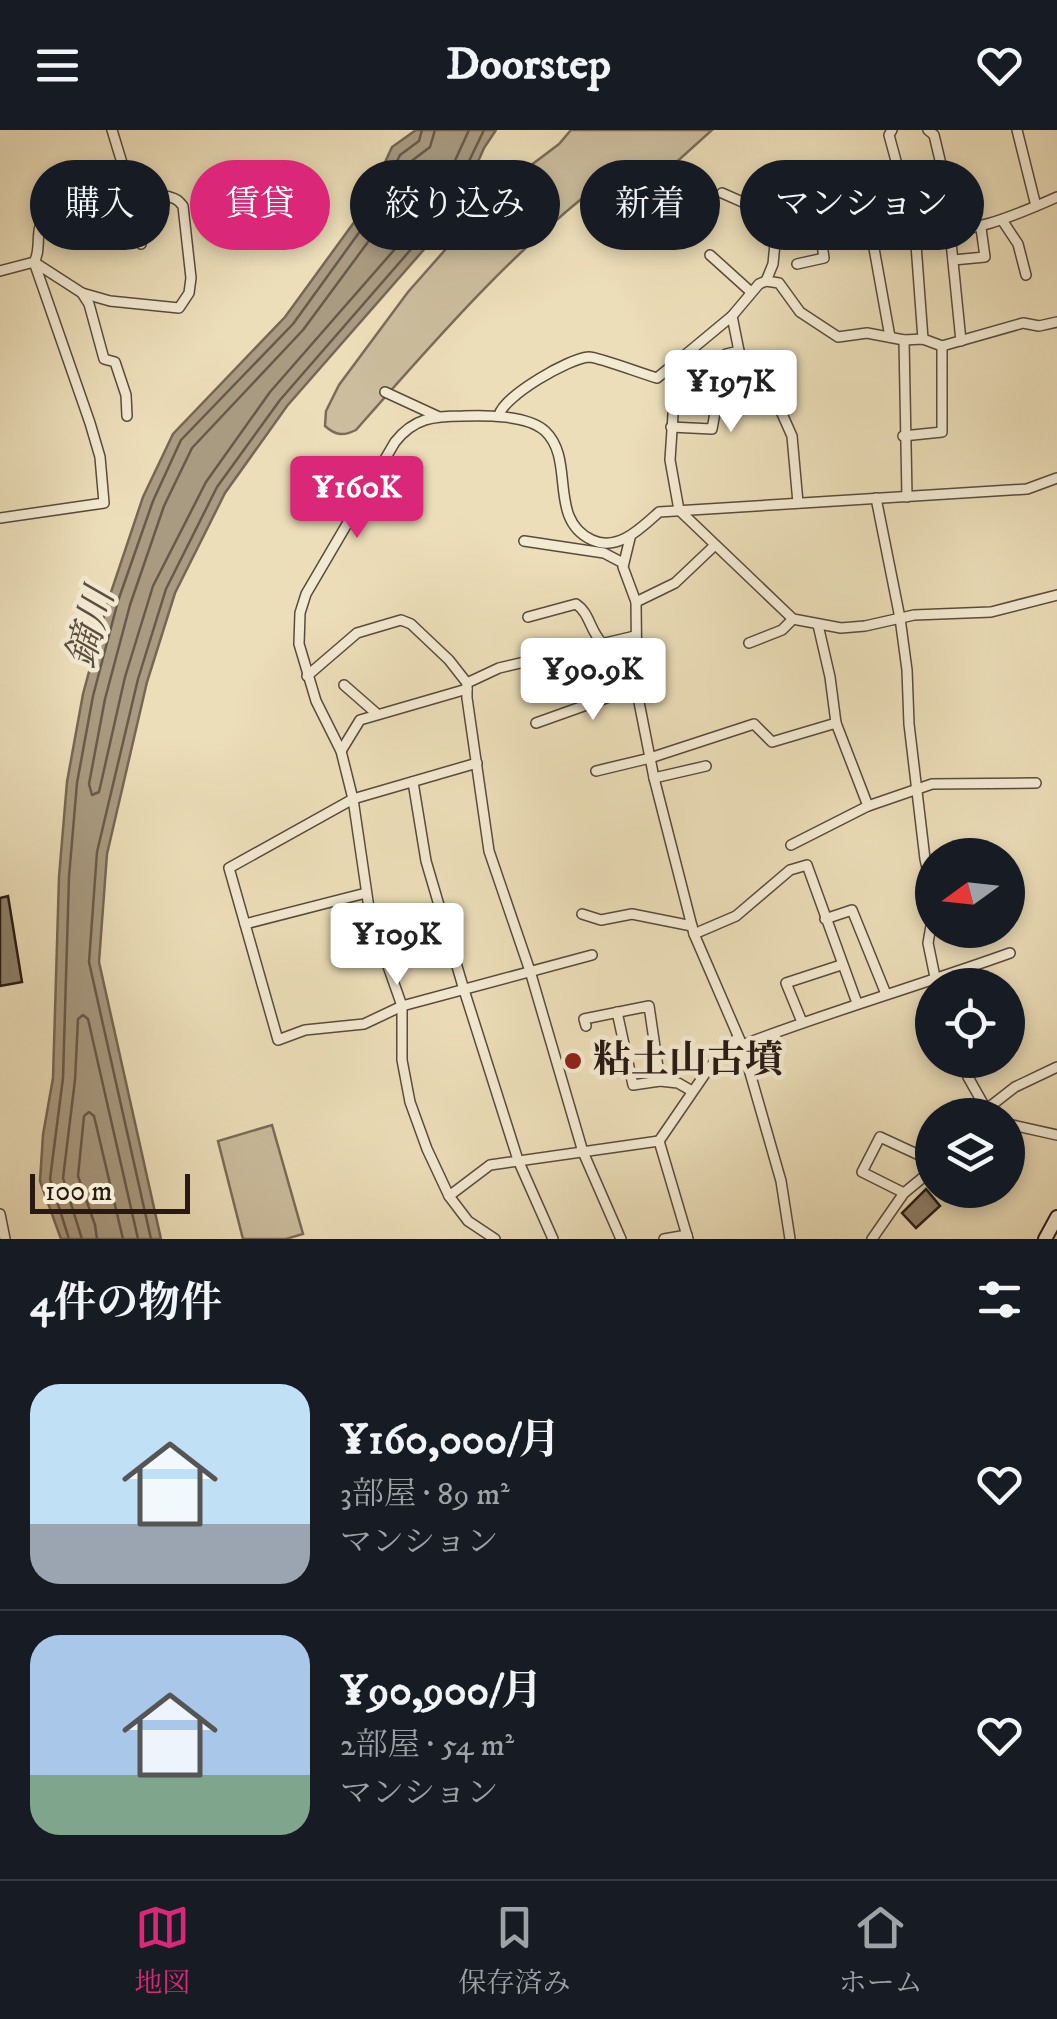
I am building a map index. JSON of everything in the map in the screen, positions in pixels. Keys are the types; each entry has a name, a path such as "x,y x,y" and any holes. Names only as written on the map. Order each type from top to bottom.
{"street":[{"path":"112,130 122,160"},
{"path":"892,130 889,136 896,160"},
{"path":"928,130 934,134 939,160"},
{"path":"1017,130 1036,206"},
{"path":"722,193 740,201"},
{"path":"984,227 1057,196"},
{"path":"82,294 179,308 191,278 184,206 170,198"},
{"path":"1002,220 1018,244 1026,274"},
{"path":"0,271 34,262 38,250"},
{"path":"498,415 501,407 527,386 575,360 597,358 657,378 732,316 766,281 774,250"},
{"path":"797,264 824,258 823,250"},
{"path":"874,250 890,336"},
{"path":"916,250 923,339"},
{"path":"953,250 960,340"},
{"path":"953,260 984,257 984,250"},
{"path":"710,255 752,292"},
{"path":"34,262 82,294 90,304 104,359 115,362 126,395 127,416"},
{"path":"0,518 104,503 102,473 90,422 34,262"},
{"path":"766,281 779,283 800,312 838,337 867,333 904,340 923,339 942,346 1024,323 1040,326 1057,322"},
{"path":"732,316 756,402 780,407 792,436 798,502"},
{"path":"904,340 907,497"},
{"path":"903,436 942,432 942,346"},
{"path":"671,427 712,429 726,354 739,351"},
{"path":"678,360 686,392"},
{"path":"385,392 438,416"},
{"path":"718,392 686,392 674,400 670,460 680,510 794,619 818,625 866,626 900,618 991,612 1057,595"},
{"path":"495,1239 468,1221 449,1196 426,1149 405,1085 402,1006 370,915 342,752 327,726 298,644 300,613 306,594 394,442 422,418 498,415 544,430 556,447 562,492 572,522 599,542 630,538"},
{"path":"790,1239 781,1181 740,1041 693,930 654,778 637,687 636,602 624,564 630,538 658,512 1027,488 1057,478"},
{"path":"876,498 900,618 922,838"},
{"path":"524,541 604,553 624,564"},
{"path":"636,602 675,582 714,546"},
{"path":"528,617 576,604 586,613 594,636 602,644"},
{"path":"749,643 782,630 794,619"},
{"path":"307,676 358,632 401,620 449,660 467,686 489,851 530,971 583,1152 622,1239"},
{"path":"818,625 836,723 868,806"},
{"path":"342,752 360,720 376,713 467,686 499,668 635,636"},
{"path":"344,686 376,713"},
{"path":"536,723 637,687"},
{"path":"596,771 754,724 772,742 836,723"},
{"path":"477,763 353,799 228,868 278,1040 305,1030 364,1024 402,1006 592,956"},
{"path":"654,778 706,766"},
{"path":"414,782 426,861 464,990 518,1160 554,1239"},
{"path":"790,845 868,806 918,788 1036,783"},
{"path":"582,914 600,920 632,914 693,930 736,916 790,870 807,865 857,1003"},
{"path":"245,924 366,893"},
{"path":"825,919 852,910 886,994"},
{"path":"971,968 1010,952"},
{"path":"802,1022 786,983 841,965"},
{"path":"449,1196 490,1164 658,1141 692,1090 740,1041 915,987"},
{"path":"586,1026 584,1018 649,1006 660,1081"},
{"path":"616,1012 633,1085 667,1080 692,1090"},
{"path":"1001,1098 1057,1067"},
{"path":"1025,1127 1057,1134"},
{"path":"904,1193 862,1172 880,1137 915,1153"},
{"path":"658,1141 687,1237 664,1239"},
{"path":"872,1239 904,1193 915,1184"},
{"path":"0,1214 6,1239"}],"shaded area":[{"path":"571,130 712,130 679,160 580,160 580,200 560,217 560,160 538,160"},
{"path":"445,250 524,250 356,430 340,434 329,429 325,426 326,411 339,385 408,292"},
{"path":"272,1125 303,1234 286,1239 243,1239 218,1141"}],"water":[{"path":"416,130 496,130 479,160 386,160 392,147"},
{"path":"350,228 350,250 424,250 287,406 225,493 175,593 147,682 107,854 99,962 161,1239 61,1239 40,1181 53,1078 59,877 67,782 83,694 109,598 143,497 173,434 285,317"}],"building":[{"path":"8,896 22,982 0,986 0,898"},
{"path":"915,1200 915,1208 938,1208 916,1228 902,1213"}],"place":[{"name":"粘土山古墳","path":"573,1061"}],"water label":[{"name":"鏑川","path":"92,628"}]}
